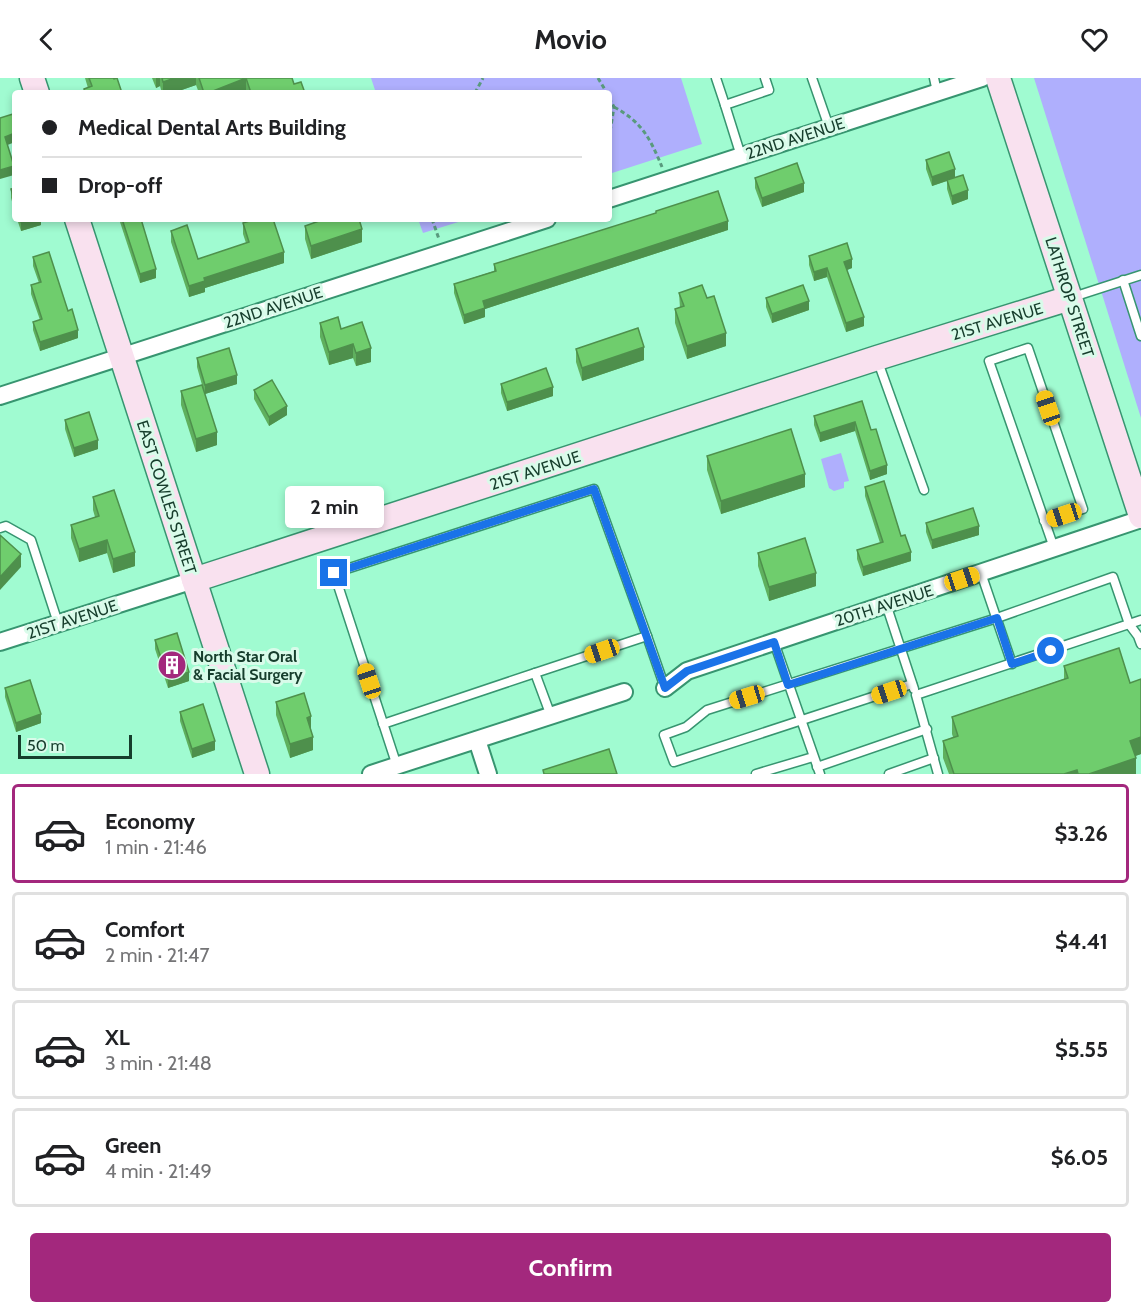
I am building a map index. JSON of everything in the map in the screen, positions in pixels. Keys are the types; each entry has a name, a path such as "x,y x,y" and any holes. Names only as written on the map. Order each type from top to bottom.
{"street":[{"name":"22ND AVENUE","path":"612,198 829,127 935,85 982,78"},
{"name":"LATHROP STREET","path":"998,78 1141,517"},
{"name":"EAST COWLES STREET","path":"78,222 257,774"},
{"name":"22ND AVENUE","path":"0,396 537,222"},
{"name":"21ST AVENUE","path":"0,642 877,358 1070,298"},
{"name":"20TH AVENUE","path":"665,688 687,671 1141,517"},
{"path":"371,774 624,692"},
{"path":"477,740 488,774"}],"lane":[{"path":"716,78 741,156"},
{"path":"724,105 769,90 765,78"},
{"path":"812,78 829,127"},
{"path":"1070,298 1141,275"},
{"path":"1124,280 1141,336"},
{"path":"1044,521 1083,509 1028,348 989,361 1044,521 1054,548"},
{"path":"877,358 924,490"},
{"path":"397,766 334,573 594,489 665,688"},
{"path":"0,528 6,526 31,540 58,623"},
{"path":"981,573 1012,664"},
{"path":"912,684 674,762 664,735 686,727 707,710 997,618 1113,577 1129,624 1141,644"},
{"path":"886,604 927,729 938,774"},
{"path":"916,695 1141,620"},
{"path":"383,724 647,636"},
{"path":"774,642 818,770 927,729"},
{"path":"536,673 551,716"},
{"path":"756,774 813,757"},
{"path":"889,774 934,758"}],"path":[{"path":"612,103 628,115 650,137 667,180"},
{"path":"612,119 614,107"},
{"path":"433,222 444,252"}],"shaded area":[{"path":"371,78 681,78 702,144 612,173 612,90 375,90"},
{"path":"1034,78 1141,78 1141,418"},
{"path":"419,222 458,222 423,233"},
{"path":"841,453 849,481 844,482 844,488 834,491 829,488 821,459"}],"building":[{"path":"89,78 117,78 121,90 84,90 92,86"},
{"path":"162,78 175,78 163,82"},
{"path":"199,78 246,78 216,90 203,90"},
{"path":"246,78 292,78 294,84 301,82 304,90 250,90"},
{"path":"12,114 12,134 5,137 12,167 0,170 0,118"},
{"path":"949,152 955,169 932,177 926,160"},
{"path":"797,163 804,183 762,198 755,178"},
{"path":"963,175 968,190 952,196 947,180"},
{"path":"718,191 728,221 483,301 485,308 464,315 454,284 496,271 494,264"},
{"path":"123,222 142,222 156,269 140,274"},
{"path":"274,222 284,252 204,278 205,281 189,286 171,231 187,225 198,259 249,242 243,223"},
{"path":"316,222 360,222 362,229 311,246 305,226"},
{"path":"847,243 852,259 844,262 864,317 846,323 827,268 814,272 809,256"},
{"path":"49,252 68,311 72,309 78,330 40,342 33,322 42,319 31,285 41,282 33,257"},
{"path":"702,285 707,298 714,296 726,333 687,346 675,309 684,306 679,293"},
{"path":"803,285 809,301 772,314 766,298"},
{"path":"338,317 341,329 362,322 371,348 356,353 353,344 329,352 320,323"},
{"path":"638,328 644,347 582,368 576,349"},
{"path":"229,348 237,375 205,385 197,358"},
{"path":"546,368 553,387 507,402 501,384"},
{"path":"272,380 287,406 269,417 254,390"},
{"path":"202,385 217,432 196,439 181,391"},
{"path":"862,401 871,430 876,429 887,465 870,471 855,422 820,433 814,416"},
{"path":"89,412 98,440 74,448 65,420"},
{"path":"791,429 805,474 721,501 707,456"},
{"path":"884,481 901,536 905,535 911,552 863,567 857,550 883,542 865,487"},
{"path":"114,490 135,552 113,559 107,540 79,549 71,525 99,516 93,497"},
{"path":"973,508 979,526 932,540 926,523"},
{"path":"0,535 21,554 0,577"},
{"path":"805,538 816,573 769,587 758,553"},
{"name":"North Star Oral & Facial Surgery","path":"177,633 189,672 168,679 155,640"},
{"path":"1119,648 1130,683 1141,679 1141,737 1130,741 1136,758 1089,774 1078,774 1077,770 1064,774 954,774 943,741 958,736 952,717 1068,678 1064,666"},
{"path":"30,680 41,714 16,723 5,688"},
{"path":"304,693 311,716 307,718 313,737 290,744 276,702"},
{"path":"203,704 215,741 192,749 180,712"},
{"path":"609,749 617,774 544,774 543,770"}],"place":[{"name":"North Star Oral & Facial Surgery","path":"172,665"}],"route":[{"path":"334,573 594,489 665,688 687,671 774,642 788,685 997,618 1012,664 1051,651"}]}
